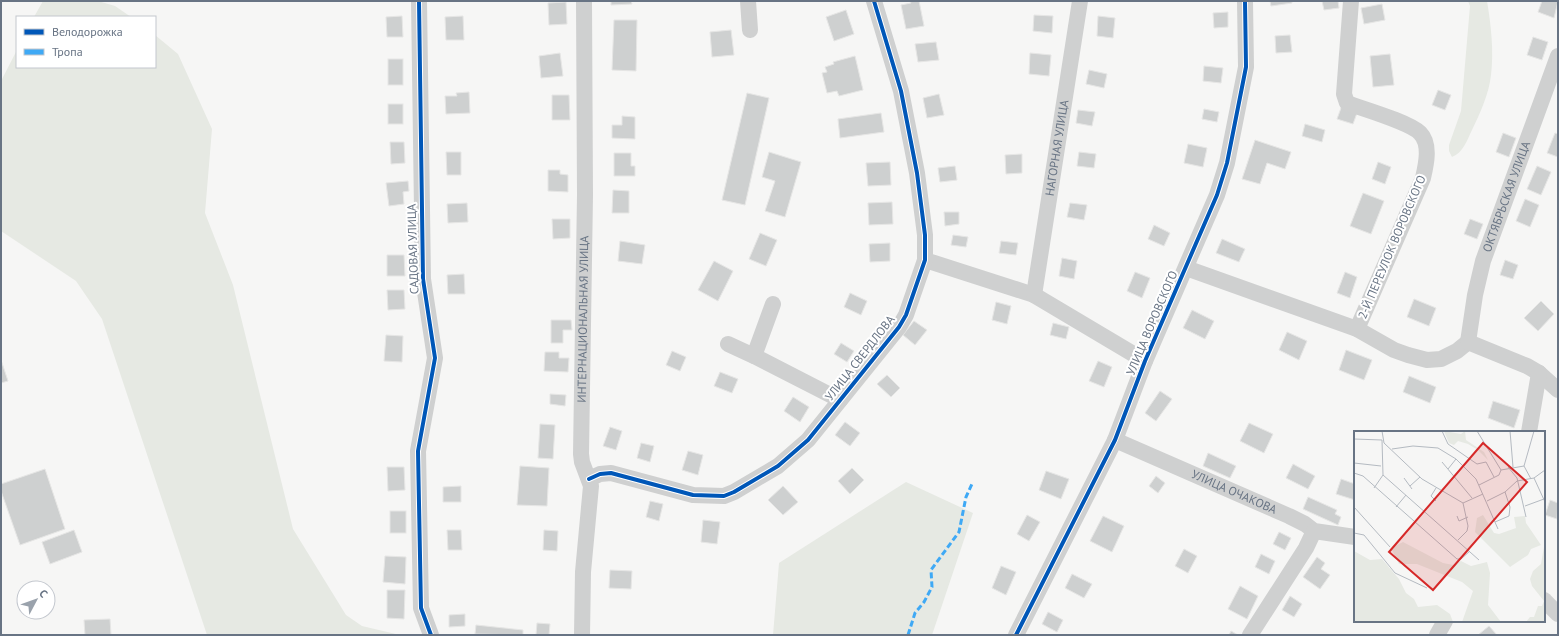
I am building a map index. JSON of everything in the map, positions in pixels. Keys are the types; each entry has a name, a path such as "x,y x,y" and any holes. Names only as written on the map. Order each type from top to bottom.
{"street":[{"name":"САДОВАЯ УЛИЦА","path":"419,1 423,279 435,358 419,442 418,459 421,608 431,635"},
{"name":"ИНТЕРНАЦИОНАЛЬНАЯ УЛИЦА","path":"582,635 583,572 591,492 589,479 582,462 581,454 585,195 584,1"},
{"path":"748,1 750,30"},
{"name":"УЛИЦА СВЕРДЛОВА","path":"589,479 600,474 610,473 694,495 724,496 734,492 778,466 808,440 900,327 906,315 925,260 925,235 917,173 901,91 874,1"},
{"name":"НАГОРНАЯ УЛИЦА","path":"1034,295 1080,1"},
{"name":"УЛИЦА ВОРОВСКОГО","path":"1016,635 1115,440 1145,361 1217,195 1227,163 1246,68 1245,1"},
{"name":"2-Й ПЕРЕУЛОК ВОРОВСКОГО","path":"1351,1 1344,94 1347,103 1410,126 1416,130 1421,134 1425,146 1427,161 1423,178 1357,329"},
{"name":"ОКТЯБРЬСКАЯ УЛИЦА","path":"1468,342 1474,295 1484,261 1558,56"},
{"path":"925,260 1034,295 1145,361"},
{"path":"1186,268 1357,329 1394,350 1427,360 1442,359 1457,351 1468,342 1527,366 1539,373 1558,390"},
{"path":"754,356 773,304"},
{"path":"728,344 840,400"},
{"path":"1529,431 1539,373"},
{"name":"УЛИЦА ОЧАКОВА","path":"1115,440 1289,516 1305,524 1314,531 1354,537"},
{"path":"1250,635 1306,548 1314,531"},
{"path":"1545,601 1558,614"},
{"path":"1437,635 1444,622"}],"shaded area":[{"path":"43,1 98,1 115,6 130,16 35,16"},
{"path":"1468,1 1487,1 1492,38 1491,75 1484,103 1478,117 1464,146 1456,155 1452,157 1449,151 1449,145 1461,111 1470,6"},
{"path":"156,36 178,54 212,129 205,213 233,285 293,529 346,615 362,626 400,635 207,635 102,319 76,281 1,231 1,81 16,52 16,68 156,68"},
{"path":"906,482 973,513 932,635 773,635 779,563"}],"building":[{"path":"611,1 631,1 632,4 611,5"},
{"path":"910,1 919,1 924,26 906,29 901,5 911,3"},
{"path":"1270,1 1292,1 1292,3 1271,6"},
{"path":"1322,1 1338,1 1339,8 1324,10"},
{"path":"1542,1 1558,1 1554,18 1538,12"},
{"path":"566,2 567,24 549,25 548,3"},
{"path":"1382,4 1385,20 1364,24 1361,8"},
{"path":"846,10 854,34 834,41 826,17"},
{"path":"1228,12 1228,27 1214,28 1213,13"},
{"path":"1034,15 1053,16 1052,33 1033,31"},
{"path":"402,16 403,37 387,37 386,17"},
{"path":"463,16 464,40 446,40 445,17"},
{"path":"1098,16 1115,18 1113,38 1097,36"},
{"path":"614,20 637,20 636,71 612,70"},
{"path":"731,30 734,55 712,57 710,32"},
{"path":"1290,35 1292,52 1276,53 1275,36"},
{"path":"1533,37 1548,42 1542,60 1527,55"},
{"path":"936,42 939,60 918,62 915,44"},
{"path":"560,53 563,76 541,78 539,56"},
{"path":"1030,53 1051,55 1049,76 1029,74"},
{"path":"1390,54 1394,85 1373,87 1370,56"},
{"path":"855,56 863,90 839,96 837,91 827,93 822,73 827,72 825,67 834,64 833,62"},
{"path":"388,59 403,59 403,85 388,85"},
{"path":"1204,66 1223,68 1221,83 1203,81"},
{"path":"1089,70 1107,74 1104,88 1086,84"},
{"path":"1438,90 1451,95 1445,110 1432,105"},
{"path":"469,92 470,113 446,114 445,96 457,96 456,93"},
{"path":"747,93 769,98 745,205 722,200"},
{"path":"939,94 944,115 927,118 923,98"},
{"path":"552,95 569,95 570,120 552,120"},
{"path":"388,104 403,104 403,124 388,124"},
{"path":"1341,108 1357,113 1353,124 1337,119"},
{"path":"1204,109 1219,112 1217,122 1202,119"},
{"path":"1078,110 1095,112 1092,126 1076,123"},
{"path":"881,113 884,132 840,138 838,119"},
{"path":"622,116 635,117 635,139 612,138 612,125 622,125"},
{"path":"1305,124 1325,130 1322,142 1302,136"},
{"path":"1503,133 1516,138 1509,157 1496,152"},
{"path":"1555,133 1558,134 1558,157 1547,153"},
{"path":"1255,140 1291,152 1285,169 1267,163 1260,184 1242,179"},
{"path":"390,142 404,142 405,163 391,164"},
{"path":"1188,144 1207,148 1203,167 1184,163"},
{"path":"446,152 461,152 461,175 447,175"},
{"path":"769,152 801,162 785,217 765,211 775,181 762,177"},
{"path":"1079,152 1096,154 1094,168 1077,166"},
{"path":"614,153 631,153 631,166 635,166 635,176 614,176"},
{"path":"1022,154 1022,173 1006,174 1005,155"},
{"path":"890,162 891,185 868,186 866,163"},
{"path":"1378,162 1391,167 1385,184 1372,179"},
{"path":"955,166 957,180 940,182 938,168"},
{"path":"1537,166 1551,172 1541,195 1527,189"},
{"path":"548,170 560,170 560,174 568,175 568,192 548,191"},
{"path":"408,181 409,191 403,192 404,204 389,206 386,183"},
{"path":"613,190 629,191 629,213 612,213"},
{"path":"1363,193 1384,201 1371,234 1350,226"},
{"path":"1525,199 1539,205 1530,227 1516,221"},
{"path":"892,202 893,224 869,225 868,203"},
{"path":"467,203 468,222 448,223 447,204"},
{"path":"1070,203 1087,205 1084,220 1067,217"},
{"path":"944,212 959,212 959,224 945,226"},
{"path":"552,219 570,219 570,238 553,239"},
{"path":"1470,219 1483,224 1477,239 1464,234"},
{"path":"1154,225 1170,233 1164,246 1148,239"},
{"path":"760,233 777,240 766,266 749,259"},
{"path":"953,235 968,237 966,247 951,245"},
{"path":"1222,239 1245,249 1239,262 1216,253"},
{"path":"620,241 645,245 642,264 618,261"},
{"path":"1001,241 1018,243 1016,255 999,253"},
{"path":"890,243 890,261 870,262 869,244"},
{"path":"387,255 404,255 405,276 387,276"},
{"path":"1062,258 1077,261 1074,279 1059,276"},
{"path":"1505,260 1518,265 1513,279 1500,275"},
{"path":"714,261 733,271 718,301 698,290"},
{"path":"1135,272 1150,278 1142,298 1127,291"},
{"path":"1345,272 1357,277 1350,298 1337,293"},
{"path":"464,274 465,294 448,294 447,275"},
{"path":"387,290 404,290 405,309 388,310"},
{"path":"850,293 867,301 861,315 844,307"},
{"path":"1414,299 1436,308 1429,326 1407,317"},
{"path":"1541,301 1554,314 1538,331 1524,318"},
{"path":"996,302 1011,306 1007,324 992,320"},
{"path":"1192,310 1214,321 1205,339 1183,328"},
{"path":"551,320 571,320 572,330 563,330 563,343 551,343"},
{"path":"914,321 927,330 915,345 903,335"},
{"path":"1053,323 1069,327 1066,339 1050,335"},
{"path":"1287,332 1307,341 1299,360 1279,350"},
{"path":"386,335 403,336 402,362 384,361"},
{"path":"841,343 854,351 847,362 834,354"},
{"path":"1346,350 1372,360 1364,380 1339,370"},
{"path":"672,351 686,357 680,371 666,365"},
{"path":"545,352 559,352 559,358 569,358 568,372 544,371"},
{"path":"1,360 8,381 1,383"},
{"path":"1098,361 1112,367 1104,387 1089,381"},
{"path":"720,372 738,379 732,393 714,386"},
{"path":"887,375 900,388 891,397 877,384"},
{"path":"1409,376 1436,387 1430,403 1403,392"},
{"path":"1160,391 1172,399 1156,421 1145,413"},
{"path":"550,394 566,395 565,406 550,404"},
{"path":"793,397 809,407 800,422 784,411"},
{"path":"1493,401 1520,410 1514,428 1488,418"},
{"path":"845,422 860,433 850,446 835,435"},
{"path":"1249,423 1273,434 1264,453 1240,441"},
{"path":"540,424 555,425 553,459 538,458"},
{"path":"610,427 622,431 616,450 603,446"},
{"path":"641,443 654,446 650,462 637,458"},
{"path":"688,451 703,455 698,475 682,470"},
{"path":"1208,453 1236,466 1230,478 1203,466"},
{"path":"1293,464 1315,476 1308,489 1286,478"},
{"path":"520,466 549,468 547,506 517,505"},
{"path":"387,467 404,467 405,490 388,491"},
{"path":"852,468 864,480 850,494 838,481"},
{"path":"45,469 65,529 20,545 1,491 1,484"},
{"path":"1046,471 1069,479 1061,499 1039,490"},
{"path":"1156,476 1165,483 1158,493 1149,486"},
{"path":"1341,479 1354,484 1354,500 1336,494"},
{"path":"461,486 461,502 443,502 443,487"},
{"path":"783,486 798,502 783,515 768,500"},
{"path":"1308,497 1337,510 1335,514 1341,517 1338,525 1303,509"},
{"path":"1550,500 1558,503 1557,519 1545,515"},
{"path":"650,501 663,504 659,521 646,517"},
{"path":"390,511 406,511 406,533 390,533"},
{"path":"1027,515 1040,522 1029,541 1017,534"},
{"path":"1103,516 1124,526 1112,552 1090,541"},
{"path":"703,520 720,522 717,544 701,542"},
{"path":"74,530 82,552 50,564 42,542"},
{"path":"447,530 461,530 462,550 448,550"},
{"path":"544,530 558,531 557,551 543,550"},
{"path":"1279,532 1291,538 1285,550 1273,544"},
{"path":"1184,549 1197,556 1188,573 1175,566"},
{"path":"1261,554 1275,561 1269,574 1255,567"},
{"path":"385,556 406,557 405,584 383,582"},
{"path":"1317,557 1325,563 1321,569 1330,575 1320,589 1303,577"},
{"path":"1001,566 1016,572 1006,595 992,588"},
{"path":"610,570 632,571 631,589 609,588"},
{"path":"1072,574 1092,584 1084,598 1065,588"},
{"path":"1240,586 1258,596 1247,619 1228,609"},
{"path":"387,590 405,590 404,619 387,618"},
{"path":"1290,596 1302,604 1294,617 1282,610"},
{"path":"1048,612 1063,620 1057,632 1042,624"},
{"path":"465,614 465,626 449,627 449,615"},
{"path":"110,619 111,635 85,635 84,620"},
{"path":"537,623 550,624 549,635 536,635"},
{"path":"476,625 523,630 523,635 475,634"},
{"path":"1489,626 1497,635 1478,635"},
{"path":"1231,631 1238,635 1229,635"}],"marked path":[{"path":"908,635 915,613 924,602 932,587 931,570 959,532 966,497 972,484"}],"cycle path":[{"path":"419,1 423,279 435,358 418,451 421,608 431,635"},
{"path":"589,479 600,474 611,473 693,495 724,496 734,492 778,466 808,440 899,327 906,315 925,260 925,235 917,173 901,91 874,1"},
{"path":"1016,635 1115,440 1145,361 1217,195 1227,163 1246,67 1245,1"}]}
